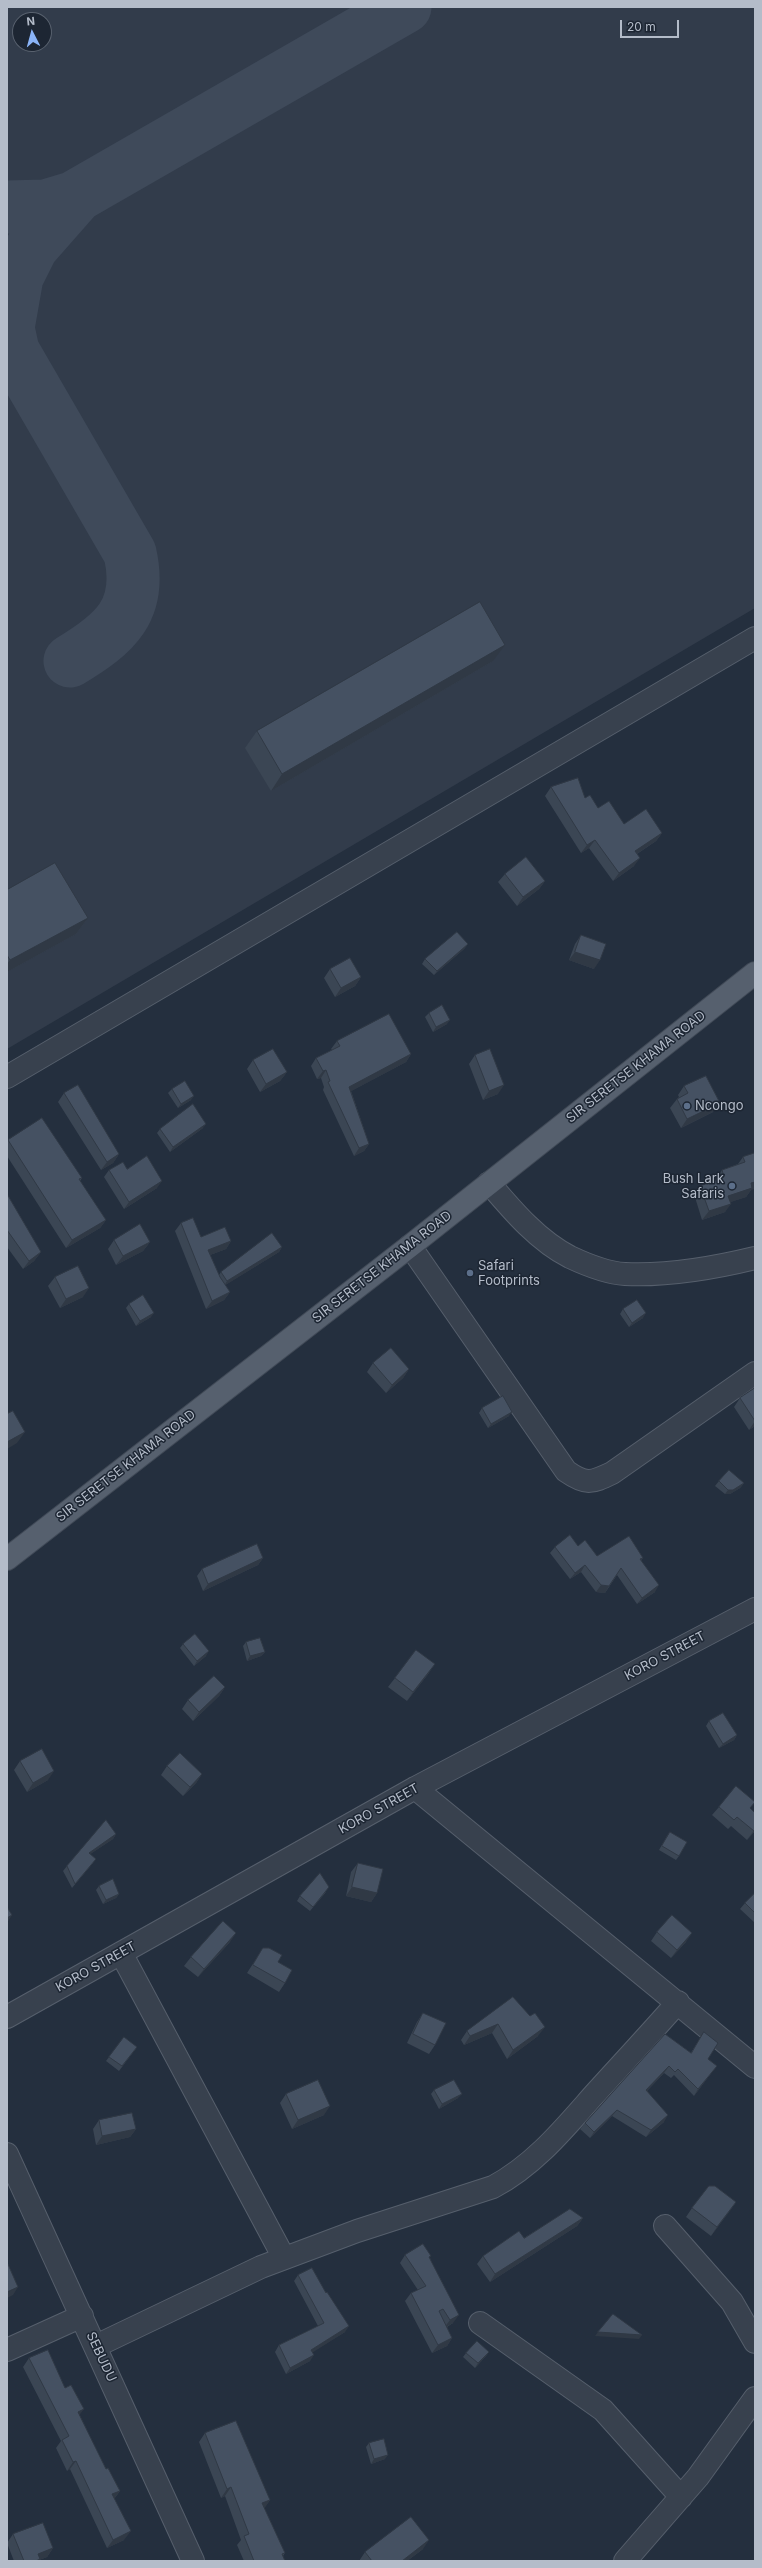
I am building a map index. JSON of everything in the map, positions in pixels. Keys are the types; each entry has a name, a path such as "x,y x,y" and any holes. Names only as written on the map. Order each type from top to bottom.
{"main road":[{"name":"SIR SERETSE KHAMA ROAD","path":"7,1559 410,1246 755,973"}],"street":[{"path":"7,1077 755,638"},
{"path":"489,1183 533,1230 569,1256 595,1268 632,1274 722,1266 755,1258"},
{"path":"410,1246 566,1471 580,1481 595,1481 612,1473 755,1373"},
{"name":"KORO STREET","path":"7,2017 415,1788 755,1609"},
{"path":"415,1788 678,2002 755,2067"},
{"path":"121,1953 284,2258"},
{"path":"96,2346 260,2267 494,2187 506,2180 530,2162 573,2118 678,2002"},
{"name":"SEBUDU","path":"7,2154 96,2346 191,2560"},
{"path":"666,2226 732,2302 755,2342"},
{"path":"7,2350 82,2316"},
{"path":"480,2323 603,2410 682,2496"},
{"path":"625,2561 682,2496 755,2398"}],"shaded area":[{"path":"7,7 755,7 755,608 7,1049"}],"building":[{"path":"480,602 505,645 282,774 257,731"},
{"path":"578,778 585,798 590,795 598,808 609,801 624,824 646,809 662,833 635,851 640,858 619,873 595,840 587,845 551,787"},
{"path":"526,857 545,881 523,897 505,874"},
{"path":"55,863 88,918 10,960 7,955 7,890"},
{"path":"457,932 468,944 437,971 425,959"},
{"path":"581,935 606,944 600,960 575,952"},
{"path":"350,958 361,977 341,988 330,969"},
{"path":"442,1005 450,1020 436,1027 429,1013"},
{"path":"389,1014 411,1054 349,1087 369,1144 359,1148 328,1082 330,1081 326,1070 323,1071 316,1058 340,1046 337,1041"},
{"path":"273,1049 287,1072 266,1084 253,1060"},
{"path":"490,1049 504,1085 489,1091 475,1055"},
{"path":"706,1076 720,1103 687,1119 677,1099 688,1093 684,1086"},
{"path":"185,1081 194,1096 181,1104 172,1089"},
{"path":"78,1085 119,1154 107,1162 64,1093"},
{"path":"193,1104 206,1124 173,1147 160,1129"},
{"path":"42,1118 82,1178 79,1179 106,1220 72,1240 8,1140"},
{"path":"755,1153 755,1182 751,1183 752,1188 728,1196 731,1204 709,1211 700,1186 724,1177 722,1170 745,1162 743,1157"},
{"path":"147,1156 162,1181 129,1202 109,1170 123,1162 127,1169"},
{"path":"7,1194 41,1252 29,1261 7,1230"},
{"path":"193,1218 201,1237 225,1227 231,1241 208,1250 220,1277 230,1292 212,1301 181,1223"},
{"path":"140,1224 150,1242 123,1256 114,1240"},
{"path":"272,1233 282,1247 227,1281 221,1272"},
{"path":"78,1266 89,1288 66,1299 55,1277"},
{"path":"143,1295 154,1313 140,1321 129,1304"},
{"path":"637,1300 646,1313 632,1323 623,1309"},
{"path":"391,1348 409,1369 392,1385 373,1363"},
{"path":"755,1388 755,1421 740,1398"},
{"path":"503,1396 512,1412 491,1424 482,1408"},
{"path":"13,1411 25,1432 7,1442 7,1414"},
{"path":"729,1470 744,1483 733,1490 728,1490 719,1481"},
{"path":"570,1535 578,1546 585,1540 597,1556 629,1536 643,1558 640,1559 659,1585 642,1598 621,1568 609,1586 601,1585 585,1565 575,1573 555,1547"},
{"path":"257,1544 263,1558 208,1584 202,1569"},
{"path":"195,1634 209,1651 197,1661 183,1644"},
{"path":"260,1638 265,1652 250,1656 246,1642"},
{"path":"416,1650 435,1664 413,1692 395,1678"},
{"path":"214,1676 225,1687 199,1712 188,1700"},
{"path":"723,1713 737,1735 723,1744 709,1721"},
{"path":"42,1749 54,1771 33,1783 20,1761"},
{"path":"180,1753 202,1774 190,1787 167,1766"},
{"path":"736,1786 755,1802 750,1808 755,1813 754,1831 737,1817 734,1820 719,1807"},
{"path":"106,1820 116,1834 89,1853 96,1859 75,1884 67,1866"},
{"path":"670,1832 687,1842 679,1856 662,1846"},
{"path":"358,1863 383,1869 377,1893 352,1887"},
{"path":"320,1873 329,1887 313,1907 300,1896"},
{"path":"113,1879 119,1894 106,1900 99,1886"},
{"path":"755,1893 755,1913 745,1903"},
{"path":"7,1907 12,1915 7,1918"},
{"path":"672,1915 692,1933 677,1950 657,1932"},
{"path":"223,1921 236,1933 204,1969 191,1957"},
{"path":"263,1948 269,1948 282,1955 278,1962 292,1970 285,1983 253,1965"},
{"path":"513,1997 530,2016 535,2013 545,2027 513,2050 498,2024 470,2036 467,2031"},
{"path":"423,2013 446,2023 435,2045 413,2034"},
{"path":"704,2032 718,2043 708,2059 717,2066 698,2089 678,2069 675,2072 669,2066 646,2090 668,2115 651,2130 617,2110 594,2132 585,2123 665,2034 691,2053"},
{"path":"124,2037 137,2047 122,2066 109,2057"},
{"path":"318,2080 330,2106 298,2120 286,2094"},
{"path":"454,2080 462,2094 442,2104 434,2090"},
{"path":"132,2113 136,2129 102,2136 99,2120"},
{"path":"709,2186 715,2186 736,2202 717,2227 692,2208"},
{"path":"570,2209 583,2218 495,2274 483,2256 519,2231 524,2238"},
{"path":"423,2244 431,2256 429,2257 459,2315 450,2320 443,2309 439,2311 452,2338 438,2345 411,2293 426,2286 405,2255"},
{"path":"7,2262 18,2287 7,2292"},
{"path":"312,2268 326,2293 327,2292 349,2326 311,2350 314,2355 290,2368 279,2345 324,2323 298,2275"},
{"path":"613,2314 642,2335 598,2332"},
{"path":"477,2341 489,2352 478,2363 466,2353"},
{"path":"48,2350 65,2388 71,2385 84,2409 78,2412 106,2469 108,2468 120,2491 112,2494 131,2531 113,2540 76,2461 73,2462 62,2440 69,2436 29,2358"},
{"path":"236,2421 270,2500 262,2503 285,2553 282,2554 285,2561 254,2561 244,2536 249,2534 231,2487 227,2489 205,2433"},
{"path":"384,2439 388,2455 374,2459 369,2443"},
{"path":"411,2517 429,2540 402,2561 372,2561 365,2552"},
{"path":"43,2523 53,2548 38,2554 40,2559 36,2561 24,2561 13,2534"}],"taxiway":[{"path":"45,214 405,7"},
{"path":"7,207 46,206 76,197 32,247 17,277 8,328 13,351 130,553 133,573 129,605 122,618 100,641 70,661"}],"place":[{"name":"Ncongo","path":"687,1106"},
{"name":"Bush Lark Safaris","path":"732,1186"},
{"name":"Safari Footprints","path":"470,1273"}]}
